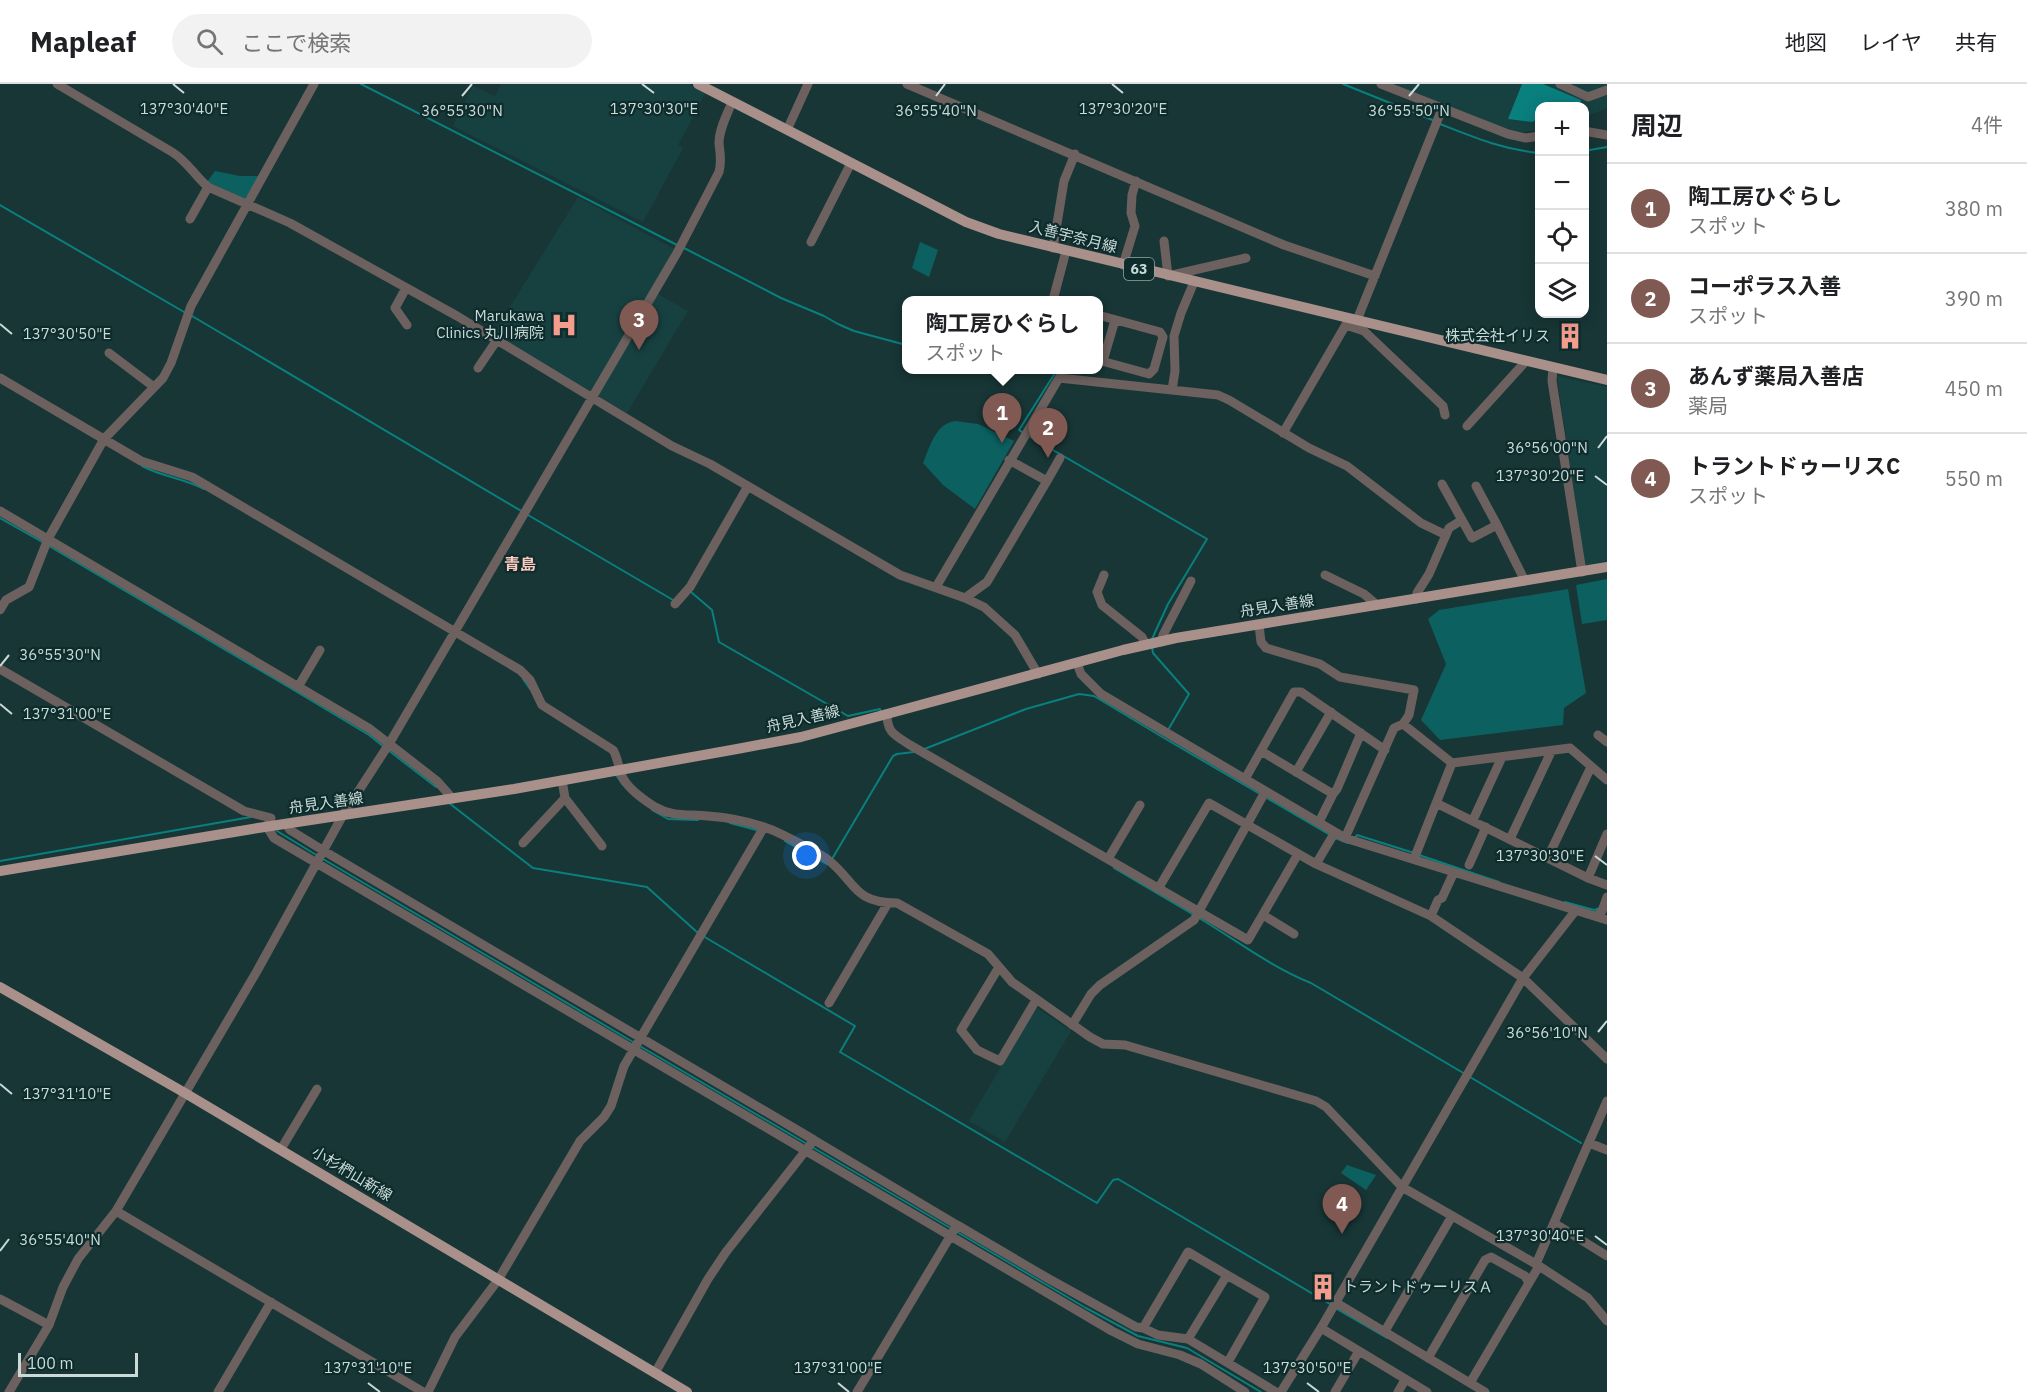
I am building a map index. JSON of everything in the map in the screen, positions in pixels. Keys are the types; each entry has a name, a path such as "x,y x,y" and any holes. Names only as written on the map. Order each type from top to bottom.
{"main road":[{"name":"入善宇奈月線","path":"698,84 966,222 999,234 1351,321 1607,380"},
{"name":"舟見入善線","path":"0,871 267,826 453,799 790,739 1146,645 1607,567"},
{"name":"小杉椚山新線","path":"0,987 281,1149 687,1392"}],"street":[{"path":"57,84 183,159 208,187 290,223 406,288 672,446 710,464 900,575 984,607 1015,635 1038,674"},
{"path":"0,610 6,600 29,586 48,539 104,439 163,378 171,363 191,306 314,84"},
{"path":"787,130 808,84"},
{"path":"907,84 1284,244 1375,276"},
{"path":"1381,84 1508,134 1526,138 1535,136"},
{"path":"1560,84 1588,97 1607,90"},
{"path":"9,1392 49,1324 63,1287 78,1259 116,1211 257,971 343,815 389,744 677,253 719,172 722,162 720,132 732,102"},
{"path":"1283,433 1351,321 1375,276 1442,109"},
{"path":"1589,132 1607,135"},
{"path":"1053,248 1064,181 1075,154"},
{"path":"811,242 851,163"},
{"path":"1123,265 1135,226 1131,213 1136,181"},
{"path":"190,219 208,187"},
{"path":"1164,241 1168,276 1246,258"},
{"path":"1054,296 1066,251"},
{"path":"1172,390 1175,371 1174,336 1194,282"},
{"path":"406,288 395,308 407,325"},
{"path":"1103,316 1160,332 1163,337 1154,369 1149,374 1103,362"},
{"path":"1103,355 1115,320"},
{"path":"1351,321 1443,406 1445,415"},
{"path":"478,368 497,340"},
{"path":"109,353 154,387"},
{"path":"1467,426 1526,361"},
{"path":"1553,367 1552,381 1582,572"},
{"path":"936,587 1060,374 1218,395 1252,412 1283,433 1347,466 1421,523 1446,535"},
{"path":"0,378 141,461 192,477 520,670 530,680 542,705 613,750 622,776 629,786 652,805 668,814 740,820 764,827 827,859 855,889 871,900 897,903 988,954 1012,982 1071,1025 1103,1044 1125,1045 1316,1101 1326,1107 1402,1187 1537,1265 1588,1298 1607,1321"},
{"path":"965,598 987,582 1060,458"},
{"path":"1010,460 1047,481"},
{"path":"1442,484 1472,538 1497,525"},
{"path":"675,604 690,587 748,486"},
{"path":"1476,486 1525,581"},
{"path":"0,511 370,729 437,781 453,799"},
{"path":"1416,599 1449,528 1462,520"},
{"path":"1104,575 1097,592 1102,605 1142,637 1146,645"},
{"path":"1325,575 1364,594 1377,605"},
{"path":"1161,642 1191,581"},
{"path":"1259,625 1261,642 1266,648 1320,664 1340,677 1414,690 1409,715 1403,723 1394,728 1345,838"},
{"path":"298,687 320,650"},
{"path":"1077,663 1081,674 1101,694 1345,838 1607,920"},
{"path":"0,669 244,812 271,818 267,826 274,838 320,857 640,1039 1049,1279 1136,1327 1158,1335 1188,1339 1276,1392"},
{"path":"1245,779 1294,692 1301,692 1385,750"},
{"path":"1296,772 1331,712"},
{"path":"887,714 887,726 893,734 1248,940 1298,854"},
{"path":"1403,723 1452,763 1570,748 1607,780"},
{"path":"1318,822 1337,789 1361,733"},
{"path":"1598,735 1607,742"},
{"path":"1261,751 1333,794"},
{"path":"1510,839 1551,752"},
{"path":"1473,820 1502,757"},
{"path":"1414,859 1452,763"},
{"path":"1548,857 1591,767"},
{"path":"562,780 565,798 602,846"},
{"path":"1071,1025 1100,984 1194,920 1265,792"},
{"path":"523,843 565,798"},
{"path":"1158,889 1209,803 1316,864 1431,915 1523,978 1607,1059"},
{"path":"1436,803 1588,878 1607,885"},
{"path":"1108,859 1140,806"},
{"path":"286,824 320,857 633,1050 1112,1331 1137,1344 1180,1354 1201,1364 1245,1392"},
{"path":"1469,865 1486,826"},
{"path":"428,1392 455,1336 498,1280 580,1141 607,1111 624,1066 764,827"},
{"path":"1316,864 1335,832"},
{"path":"1588,878 1607,834"},
{"path":"1431,915 1454,872"},
{"path":"1597,916 1602,911 1607,897"},
{"path":"829,1003 888,903"},
{"path":"1281,1392 1321,1328 1523,978 1576,910"},
{"path":"1263,915 1294,934"},
{"path":"999,968 961,1030 977,1050 1000,1061 1036,1000"},
{"path":"281,1149 317,1089"},
{"path":"1470,1383 1537,1265 1607,1101"},
{"path":"655,1373 708,1279 726,1252 807,1152 814,1140"},
{"path":"1589,1143 1607,1150"},
{"path":"116,1211 423,1392"},
{"path":"1385,1331 1452,1216"},
{"path":"1554,1223 1607,1256"},
{"path":"857,1392 957,1225"},
{"path":"1143,1328 1188,1252 1265,1298 1228,1362"},
{"path":"1428,1358 1485,1260 1491,1257 1526,1276 1528,1282"},
{"path":"1188,1339 1227,1275"},
{"path":"0,1299 49,1324"},
{"path":"218,1392 271,1302"},
{"path":"1335,1302 1485,1392"},
{"path":"1321,1328 1427,1392"},
{"path":"1335,1392 1359,1351"},
{"path":"1398,1392 1405,1380"}],"shaded area":[{"path":"501,84 689,84 706,92 678,145 683,148 643,222 453,126 473,86 495,96"},
{"path":"1394,84 1607,84 1607,108 1589,115 1589,102 1535,102 1535,130 1522,132 1504,128"},
{"path":"1522,84 1543,84 1581,100 1581,102 1535,102 1535,121 1508,119"},
{"path":"215,171 240,176 259,176 246,199 207,182"},
{"path":"578,197 674,249 651,290 688,311 627,413 494,333"},
{"path":"920,242 938,250 929,277 912,268"},
{"path":"1557,376 1607,387 1607,561 1585,565"},
{"path":"955,421 978,424 1014,441 975,509 943,485 923,463 938,431 948,423"},
{"path":"1607,579 1607,620 1582,624 1576,585"},
{"path":"1568,589 1586,693 1564,708 1563,725 1440,740 1421,720 1446,664 1428,619 1439,610"},
{"path":"1036,1007 1071,1031 1005,1142 969,1121"},
{"path":"1347,1165 1376,1175 1366,1190 1341,1173"}],"waterway":[{"path":"361,84 679,246"},
{"path":"1343,84 1435,121"},
{"path":"1440,124 1501,146 1535,152"},
{"path":"1589,150 1607,147"},
{"path":"0,205 184,312"},
{"path":"684,248 781,298 838,324 854,331 902,344"},
{"path":"192,316 523,512"},
{"path":"1022,432 1019,430 1054,374"},
{"path":"1027,435 1207,539 1168,604 1152,639"},
{"path":"142,466 204,489"},
{"path":"528,515 673,600"},
{"path":"0,518 44,543"},
{"path":"49,546 369,735 384,747"},
{"path":"691,592 712,610 719,642 848,716 880,709 881,713"},
{"path":"1152,647 1153,653 1189,694 1168,730"},
{"path":"523,679 530,689"},
{"path":"922,750 1026,709 1079,694 1094,696 1164,738"},
{"path":"1164,738 1260,794"},
{"path":"388,750 436,787"},
{"path":"832,859 893,756 914,752"},
{"path":"616,775 623,785"},
{"path":"1265,797 1330,835"},
{"path":"449,803 533,868 647,887 698,933"},
{"path":"652,810 668,819 698,820"},
{"path":"0,861 251,817"},
{"path":"730,823 760,831"},
{"path":"277,831 318,856"},
{"path":"1355,838 1357,835 1414,853"},
{"path":"1335,838 1348,843"},
{"path":"785,841 827,864"},
{"path":"1419,855 1499,882"},
{"path":"323,859 633,1042"},
{"path":"1114,868 1194,915"},
{"path":"1565,902 1594,910 1600,908"},
{"path":"1199,918 1268,961 1311,983 1465,1074"},
{"path":"703,936 855,1026 840,1052 1097,1203 1113,1180 1118,1179 1330,1304"},
{"path":"638,1045 807,1144"},
{"path":"1470,1077 1581,1143"},
{"path":"812,1147 952,1229"},
{"path":"957,1232 1138,1336 1187,1348 1261,1392"},
{"path":"1335,1308 1387,1338"}],"place":[{"name":"Marukawa Clinics 丸川病院","path":"564,325"},
{"name":"株式会社イリス","path":"1570,336"},
{"name":"あんず薬局入善店","path":"639,350"},
{"name":"陶工房ひぐらし","path":"1002,443"},
{"name":"コーポラス入善","path":"1048,458"},
{"name":"トラントドゥーリスC","path":"1342,1234"},
{"name":"トラントドゥーリスＡ","path":"1323,1287"}],"district":[{"name":"青島","path":"520,564"}]}
